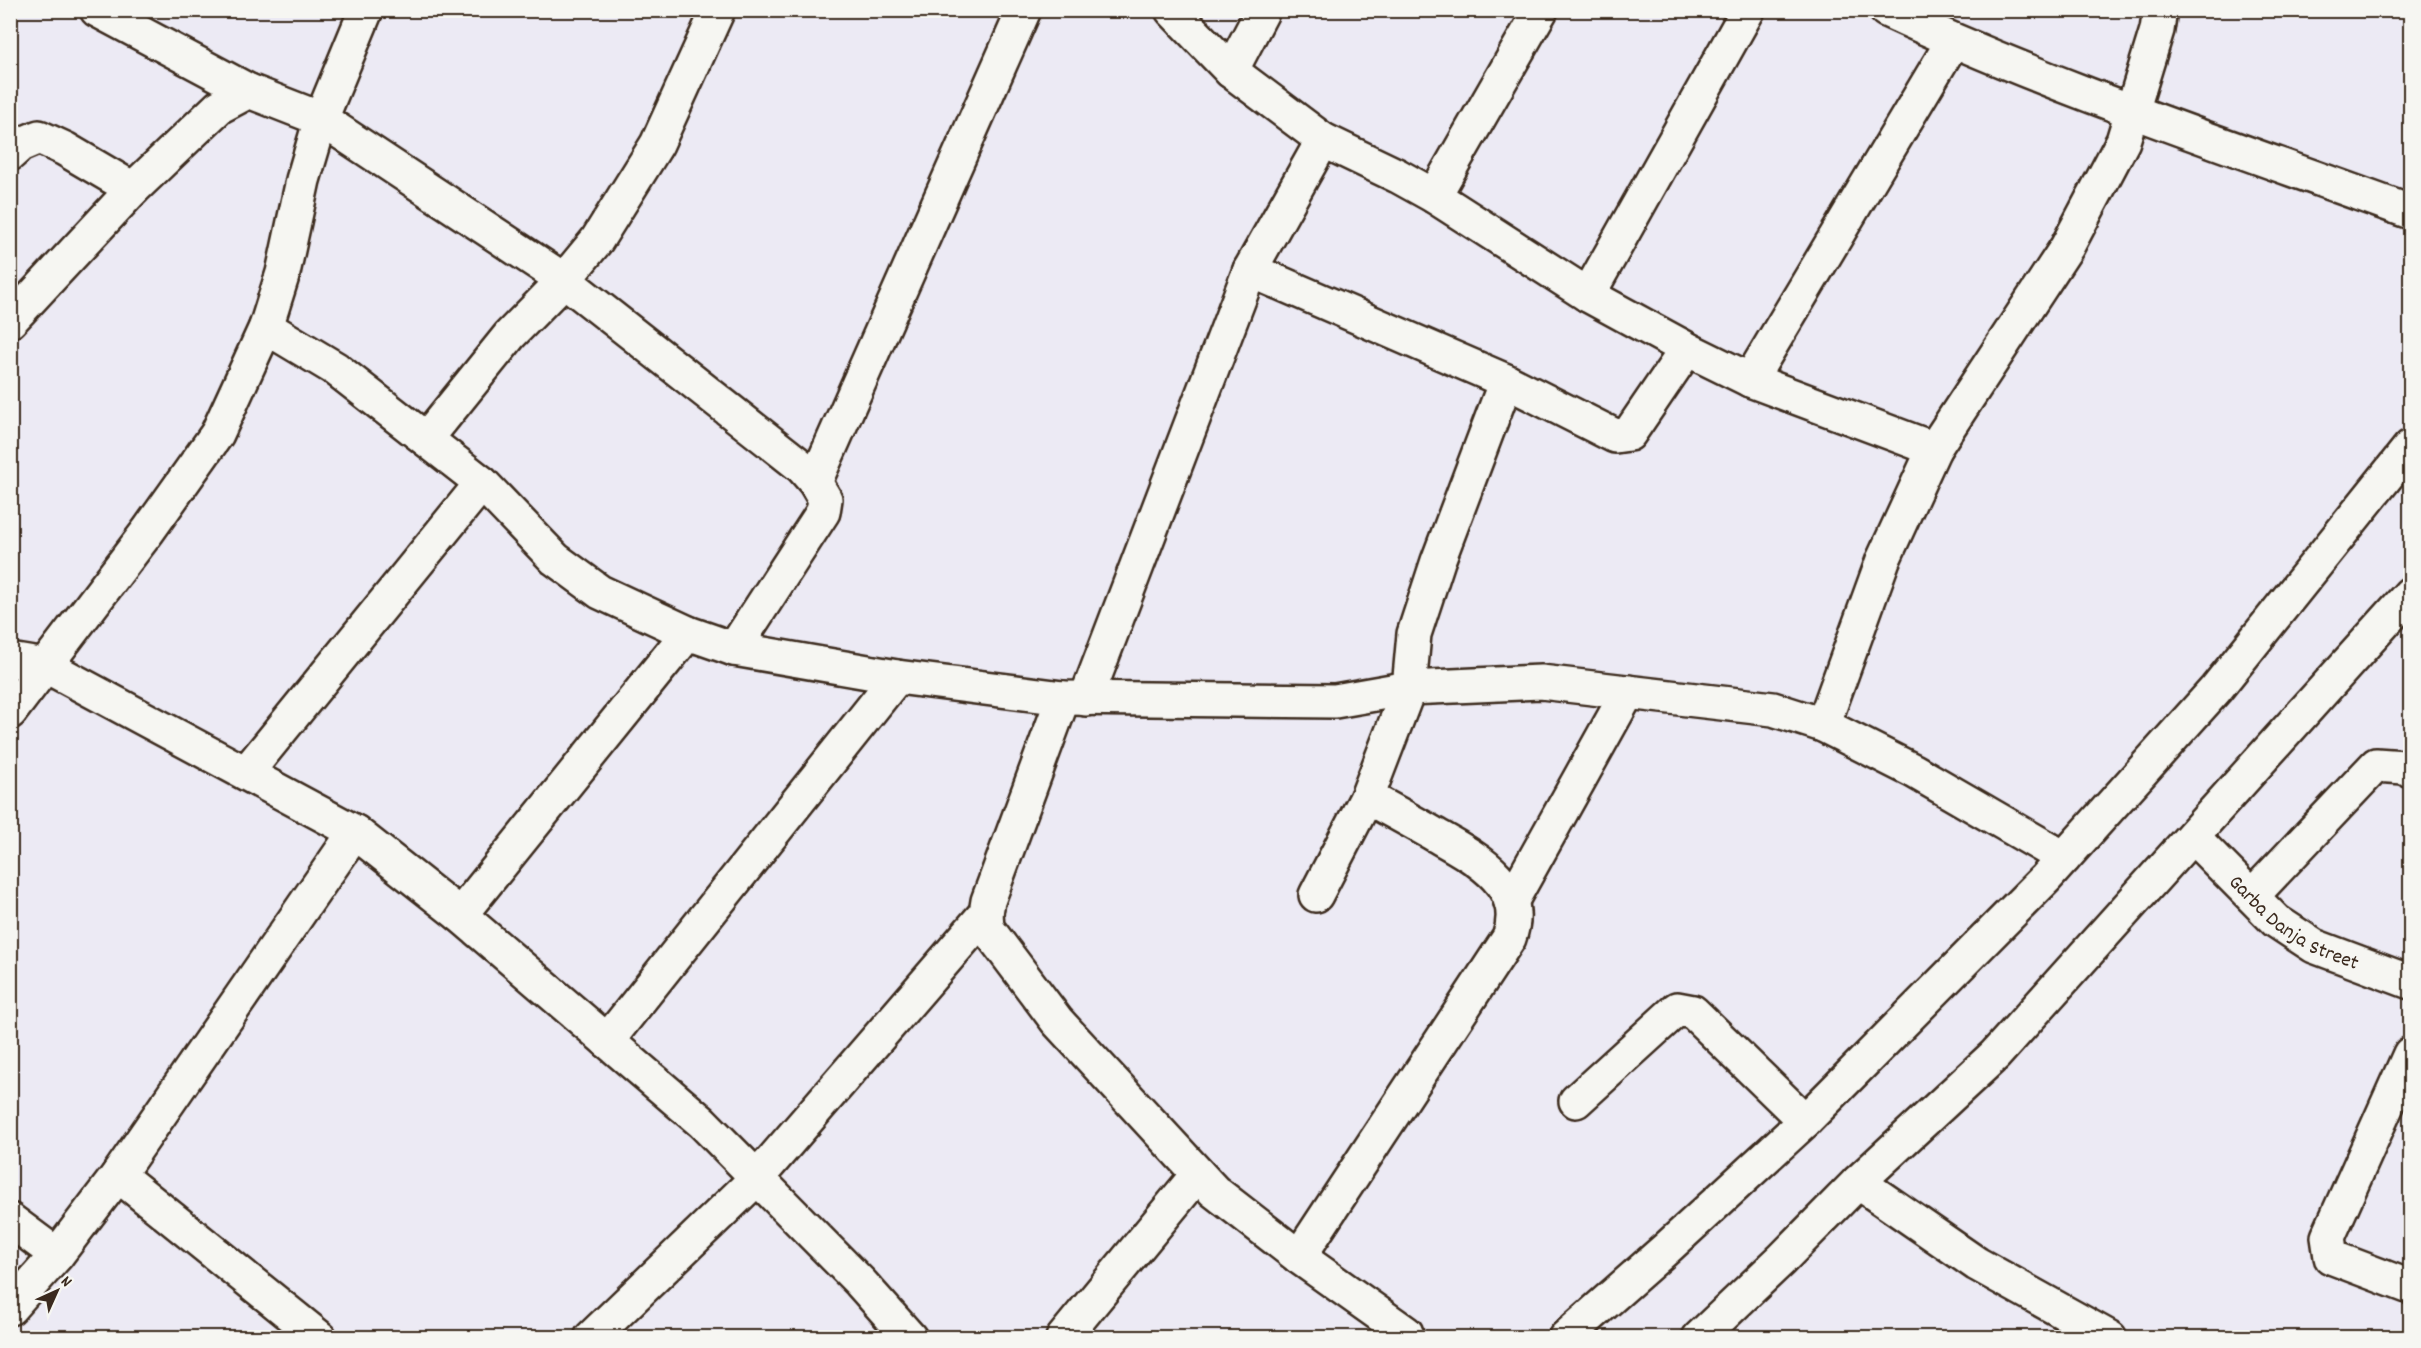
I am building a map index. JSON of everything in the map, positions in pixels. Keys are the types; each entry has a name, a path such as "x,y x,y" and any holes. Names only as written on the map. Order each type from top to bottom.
{"street":[{"path":"97,10 249,91 321,119 564,280 802,467 815,482 825,499 823,512 734,649"},
{"path":"10,712 217,434 266,327 283,273 303,180 321,119 366,10"},
{"path":"426,440 510,335 564,280 597,240 657,144 718,10"},
{"path":"815,482 1024,10"},
{"path":"1172,10 1231,70 1323,140 1434,196 1588,295 1687,349 1750,380 1934,449"},
{"path":"1231,70 1263,10"},
{"path":"1434,196 1541,10"},
{"path":"1588,295 1748,10"},
{"path":"1886,10 1953,41 2410,212"},
{"path":"1823,725 1883,560 1934,449 2067,247 2123,141 2157,30 2160,10"},
{"path":"1750,380 1953,41"},
{"path":"10,321 133,189 219,107 249,91"},
{"path":"10,154 20,145 39,137 65,149 133,189"},
{"path":"1323,140 1250,270 988,901 987,928 1057,1021 1214,1191 1299,1257 1406,1333 1406,1338"},
{"path":"1250,270 1506,381 1616,436 1629,434 1687,349"},
{"path":"266,327 336,369 482,483 555,559 600,592 688,633 734,649 897,677 1074,698 1335,701 1409,688 1541,682 1773,709 1823,725 1914,771 2064,858"},
{"path":"1316,895 1367,797 1409,688 1414,634 1438,561 1506,381"},
{"path":"1565,1338 1668,1248 1805,1121 2064,858 2216,689 2410,447"},
{"path":"246,773 482,483"},
{"path":"1699,1338 1858,1182 1995,1055 2410,594"},
{"path":"460,915 688,633"},
{"path":"10,660 46,666 355,832 460,915 702,1122 860,1282 910,1338"},
{"path":"608,1041 897,677"},
{"path":"1511,902 1628,692"},
{"path":"2252,896 2376,765 2404,767 2410,770"},
{"path":"1299,1257 1509,938 1514,923 1511,902 1502,885 1479,860 1367,797"},
{"path":"10,1308 57,1254 118,1175 355,832"},
{"name":"Garba Danja Street","path":"2193,837 2276,921 2314,946 2410,982"},
{"path":"591,1338 757,1178 986,913"},
{"path":"1576,1101 1677,1009 1693,1012 1805,1121"},
{"path":"2410,1054 2328,1237 2331,1257 2410,1287"},
{"path":"1063,1338 1198,1174"},
{"path":"118,1175 320,1338"},
{"path":"1858,1182 1977,1264 2110,1338"},
{"path":"10,1221 57,1254"}]}
